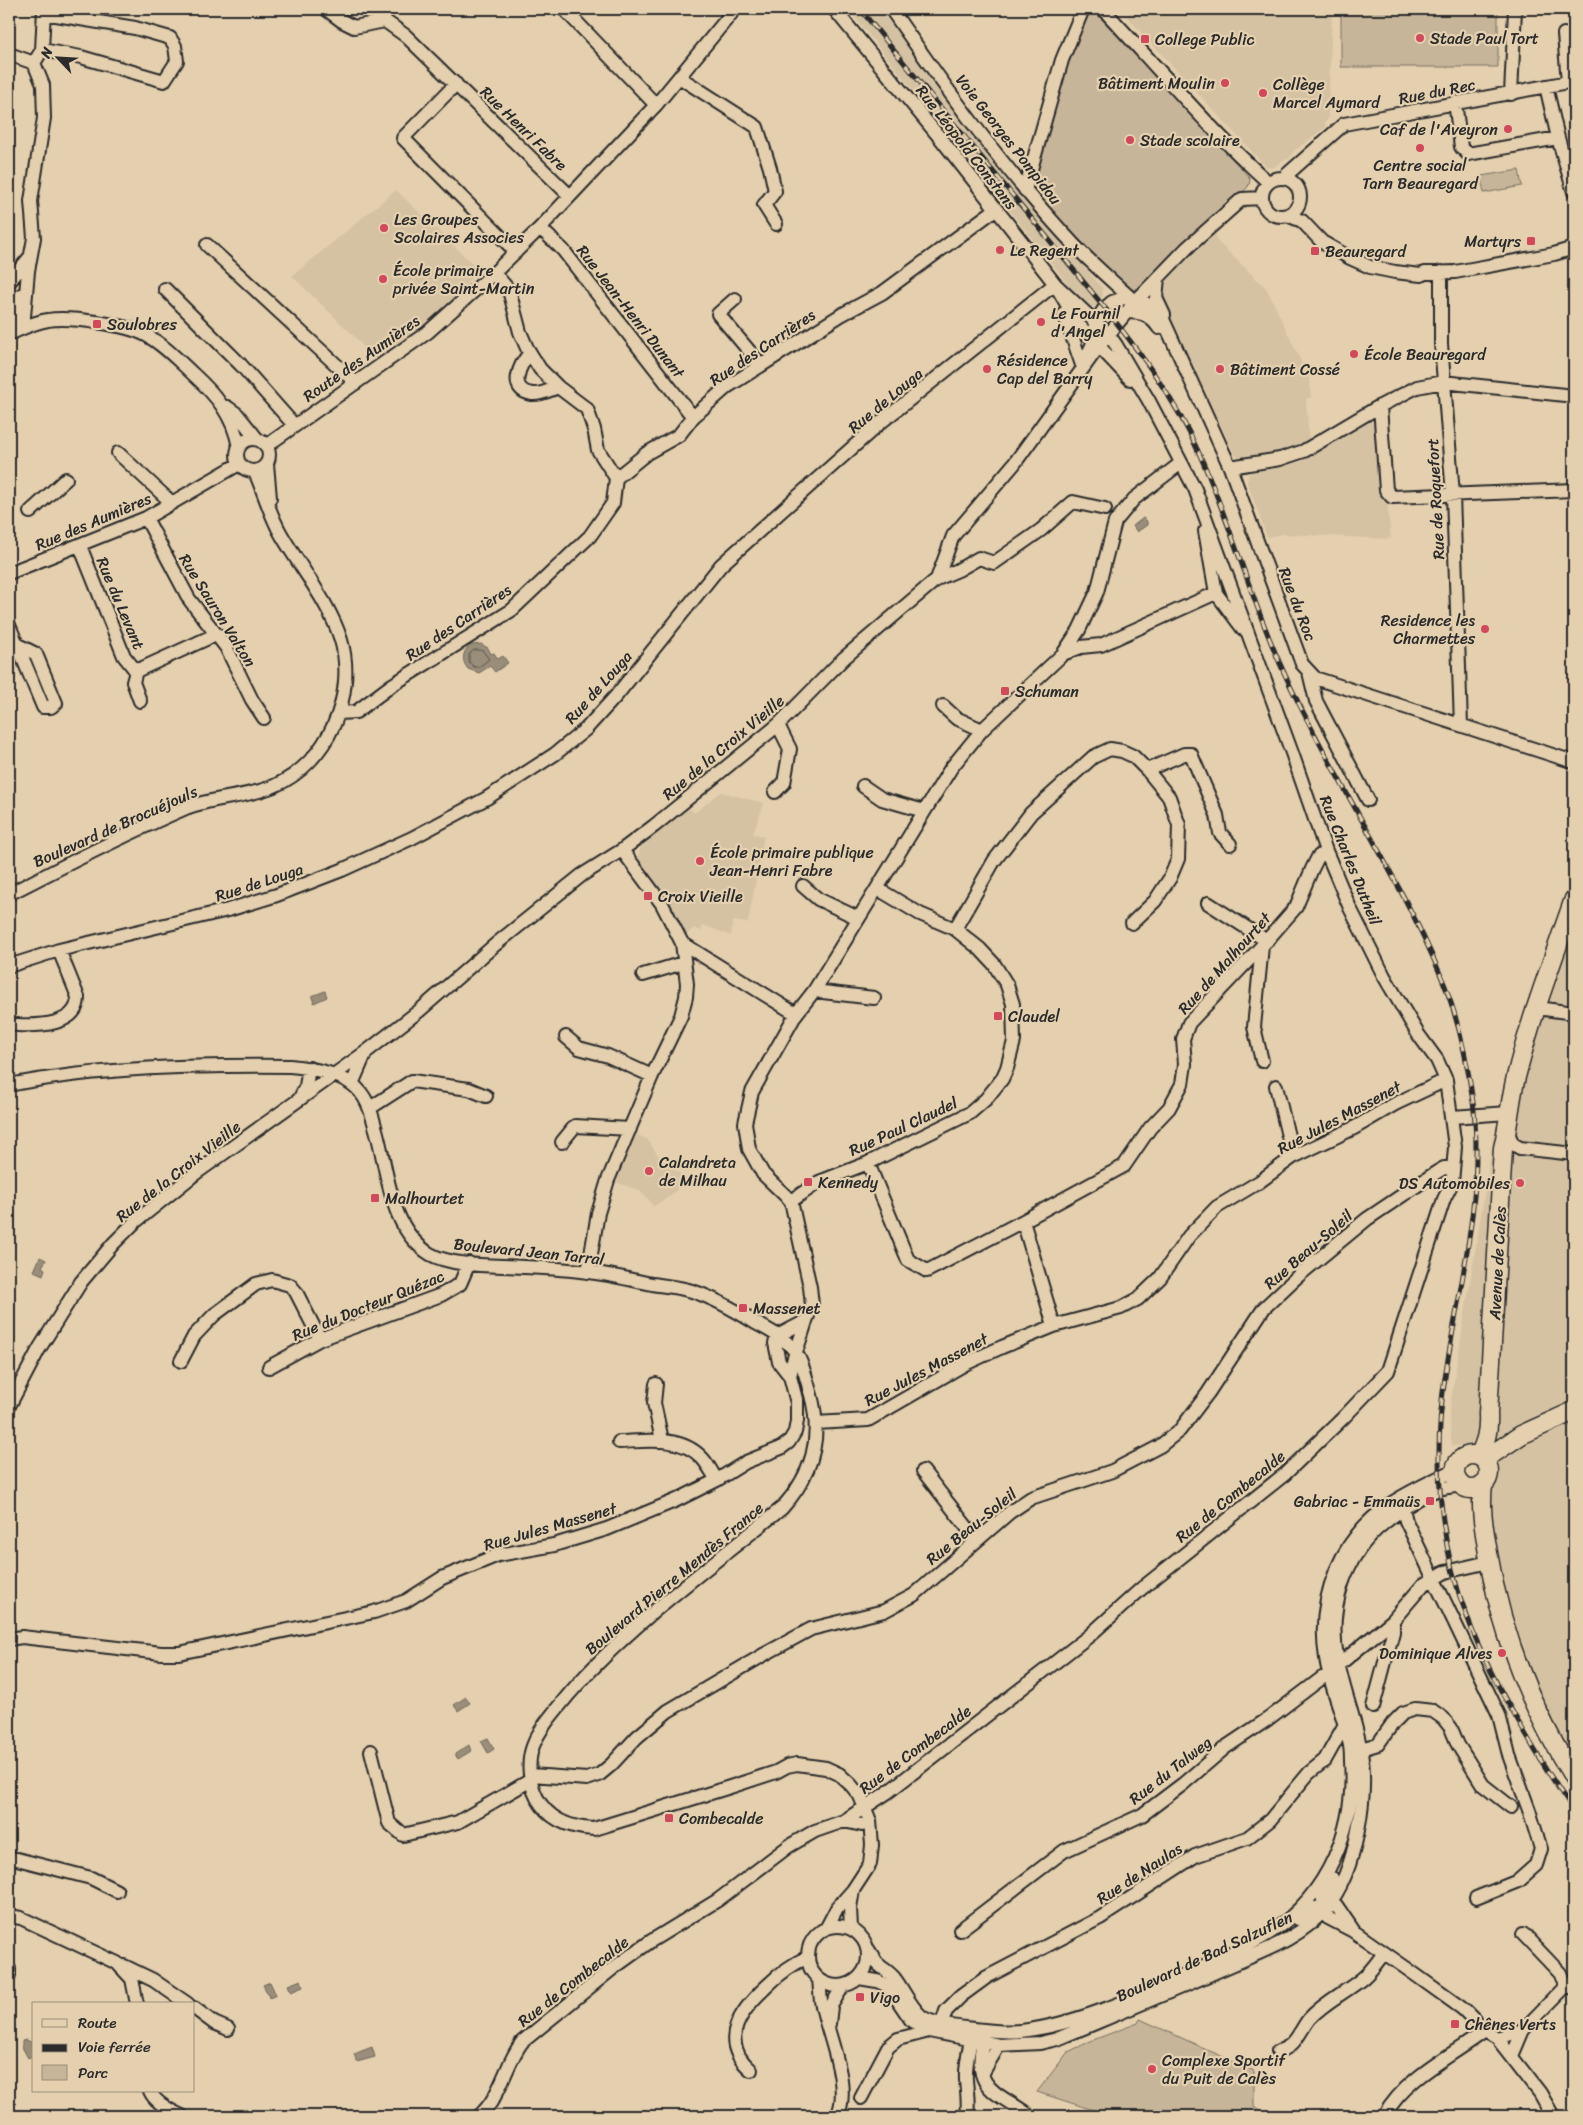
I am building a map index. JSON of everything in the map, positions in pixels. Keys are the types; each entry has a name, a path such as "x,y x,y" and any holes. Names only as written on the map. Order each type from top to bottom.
{"street":[{"name":"Rue Henri Fabre","path":"326,9 354,27 371,22 385,21 406,36 569,195"},
{"path":"564,9 656,105"},
{"name":"Route des Aumières","path":"262,443 294,425 428,332 494,273 540,228 569,195 656,105 735,9"},
{"name":"Rue Léopold Constans","path":"834,9 945,144 1055,284 1108,334"},
{"name":"Voie Georges Pompidou","path":"891,9 1025,190 1077,248 1134,302"},
{"path":"1025,190 1062,60 1083,9"},
{"path":"1103,9 1186,101 1268,182"},
{"path":"1511,94 1515,9"},
{"path":"34,63 42,50 44,11 135,28 170,38 175,46 177,61 164,81 82,57 42,50"},
{"path":"1564,34 1571,81"},
{"path":"9,54 34,63 43,84 44,118 31,201 34,238 28,271 23,328"},
{"path":"679,77 757,127 775,191 764,205 776,224"},
{"name":"Rue du Rec","path":"1290,177 1344,124 1424,110 1456,102 1511,94 1571,81"},
{"name":"Rue Henri Fabre","path":"456,84 403,138 516,252"},
{"path":"1546,86 1558,138 1574,192"},
{"path":"1456,102 1462,148 1468,154 1558,138"},
{"path":"1302,222 1298,205 1300,193 1290,177 1278,178 1268,182 1262,193 1262,198 1265,207 1272,214 1287,214 1302,222 1322,242 1370,267 1395,272 1455,272 1554,254 1574,248"},
{"path":"1105,308 1118,299 1124,298 1134,302 1187,248 1242,199 1262,198"},
{"path":"1287,214 1298,205"},
{"name":"Rue des Carrières","path":"340,713 356,712 392,685 512,610 590,536 613,504 616,478 647,453 679,435 693,417 727,387 841,315 882,293 996,209"},
{"name":"Rue Jean-Henri Dunant","path":"540,228 563,250 693,417"},
{"path":"207,244 356,383"},
{"path":"1441,272 1552,246 1574,244"},
{"path":"1077,248 1109,288 1108,301 1095,322"},
{"path":"9,282 31,255"},
{"path":"9,333 28,271"},
{"name":"Rue de Roquefort","path":"1441,272 1443,382 1453,495 1461,725"},
{"path":"494,273 509,290 520,332 540,369 558,387 587,409 594,429 598,450 616,478"},
{"path":"1158,278 1156,298 1170,326 1176,350"},
{"name":"Rue Léopold Constans","path":"1055,284 1079,326 1096,344"},
{"name":"Rue Léopold Constans","path":"1055,284 1083,368"},
{"name":"Rue de Louga","path":"9,966 59,950 228,910 277,895 342,870 412,838 478,802 555,754 586,729 616,696 721,565 880,423 1055,284"},
{"path":"164,289 241,365 294,425"},
{"path":"735,299 718,314 761,365"},
{"name":"Rue de la Croix Vieille","path":"9,1406 39,1349 81,1282 113,1244 135,1222 196,1173 366,1052 419,1011 496,944 582,875 622,850 778,725 844,658 936,579 954,536 1014,464 1083,368 1096,344 1108,334 1134,302"},
{"name":"Rue du Roc","path":"1134,302 1148,304 1162,317 1230,467 1302,664 1309,672 1316,701 1368,800"},
{"path":"1126,312 1140,312 1152,318 1176,350"},
{"path":"9,333 49,320 65,319 126,328 144,334 174,355 219,401 237,414 262,443 270,455 267,464 255,472 246,470 239,464 236,456 239,447 236,429 219,401"},
{"name":"Rue de la Croix Vieille","path":"1095,322 1096,344"},
{"name":"Rue Charles Dutheil","path":"1108,334 1149,401 1200,500 1326,851 1350,908 1384,976 1418,1034 1437,1060 1446,1080"},
{"name":"Rue Charles Dutheil","path":"1096,344 1149,401"},
{"path":"530,353 521,362 517,371 520,387 526,392 533,394 546,393 558,387"},
{"path":"1230,467 1280,459 1304,451 1380,406 1418,387 1443,382 1574,396"},
{"path":"1380,406 1386,490 1392,497 1574,490"},
{"path":"239,447 247,440 262,443"},
{"path":"118,453 172,503"},
{"path":"791,1201 763,1174 749,1149 746,1123 752,1092 796,1014 814,991 951,768 982,730 1063,654 1079,630 1097,592 1115,522 1132,501 1180,463"},
{"name":"Rue des Aumières","path":"9,573 146,518 239,464"},
{"name":"Boulevard de Brocuéjouls","path":"267,464 271,511"},
{"name":"Boulevard de Brocuéjouls","path":"9,894 85,854 187,808 274,786 300,770 322,746 340,713 345,662 341,641 335,623 280,532 255,472"},
{"path":"30,512 66,479"},
{"name":"Rue Charles Dutheil","path":"1200,500 1216,593 1252,641"},
{"path":"936,579 980,558 994,563 1041,530 1073,502 1105,509"},
{"name":"Rue Sauron Valton","path":"146,518 189,599 226,646 252,700 264,718"},
{"name":"Rue du Levant","path":"80,546 124,656 136,671"},
{"path":"1063,654 1081,647 1101,645 1216,593"},
{"path":"9,625 16,644 43,707 51,707 56,703 36,654 16,644"},
{"name":"Rue du Levant","path":"136,671 217,634"},
{"name":"Rue du Levant","path":"136,671 133,682 140,701"},
{"path":"1309,672 1323,682 1574,762"},
{"path":"943,706 956,718 982,730"},
{"path":"775,792 784,783 790,749 778,725"},
{"path":"955,929 994,861 1031,812 1093,757 1110,749 1122,751 1132,756 1147,770 1169,797 1179,825 1178,859 1170,878 1155,901 1132,924"},
{"path":"1147,770 1184,754 1191,754 1217,815 1220,833 1230,844"},
{"path":"863,786 882,800 924,812"},
{"path":"588,1272 598,1213 608,1180 652,1076 682,1016 687,984 682,944 657,896 622,850"},
{"name":"Rue de Malhourtet","path":"868,1162 908,1260 927,1271 1024,1221 1124,1166 1150,1128 1169,1108 1182,1084 1185,1064 1183,1039 1189,1023 1265,944 1296,907 1318,857 1326,851"},
{"path":"803,886 818,899 858,918"},
{"name":"Rue Paul Claudel","path":"791,1201 819,1182 868,1162 970,1113 986,1100 1008,1068 1014,1041 1014,1011 1010,994 994,964 955,929 920,914 878,889"},
{"name":"Avenue de Calès","path":"1474,1473 1487,1438 1488,1429 1503,1148 1524,1049 1574,898"},
{"path":"1208,903 1265,944 1254,1027 1262,1061"},
{"path":"682,944 796,1014"},
{"path":"16,1025 37,1026 66,1018 73,1012 78,1003 78,998 59,950"},
{"path":"643,975 683,963"},
{"path":"814,991 874,998"},
{"path":"1537,1008 1574,1013"},
{"path":"566,1037 579,1048 608,1056 652,1076"},
{"name":"Rue de la Croix Vieille","path":"350,1082 366,1052"},
{"path":"9,1085 109,1070 260,1066 309,1068 350,1082"},
{"path":"299,1100 306,1086 309,1068"},
{"name":"Rue de Combecalde","path":"479,2116 490,2107 514,2053 522,2042 612,1969 651,1941 718,1900 789,1846 815,1831 862,1815 1089,1636 1141,1588 1285,1474 1388,1371 1444,1199 1452,1184 1455,1147 1446,1080"},
{"name":"Rue Jules Massenet","path":"816,1423 868,1420 965,1364 1054,1326 1121,1308 1138,1299 1160,1278 1189,1236 1217,1207 1259,1182 1293,1156 1354,1128 1395,1104 1446,1080"},
{"path":"370,1108 412,1081 469,1089 486,1096"},
{"name":"Boulevard Jean Tarral","path":"350,1082 359,1090 370,1108 400,1219 408,1232 430,1254 447,1260 469,1263 588,1272 692,1291 712,1299 755,1322 777,1339 794,1358 806,1376 816,1423"},
{"path":"1276,1086 1293,1156"},
{"path":"1452,1117 1508,1122 1513,1144 1520,1148 1574,1154"},
{"path":"562,1142 575,1126 630,1128"},
{"name":"Rue Beau-Soleil","path":"531,1778 587,1779 599,1775 637,1737 668,1710 811,1630 884,1611 914,1595 1010,1512 1030,1498 1112,1471 1160,1446 1180,1430 1208,1393 1264,1308 1298,1276 1367,1219 1437,1172 1444,1168 1452,1168"},
{"name":"Rue Jules Massenet","path":"790,1376 793,1370 794,1358 812,1305 810,1287 791,1201"},
{"path":"1024,1221 1054,1326"},
{"name":"Rue du Docteur Quézac","path":"269,1366 320,1339 442,1296 460,1284 469,1263"},
{"path":"181,1361 194,1336 214,1316 256,1284 272,1280 290,1285 296,1292 320,1339"},
{"path":"777,1339 806,1321"},
{"name":"Rue Jules Massenet","path":"9,1639 22,1638 161,1653 179,1653 374,1612 406,1601 442,1578 498,1555 554,1545 607,1529 648,1513 717,1480 746,1462 780,1448 788,1442 795,1432 797,1403 790,1376 779,1362 777,1339"},
{"path":"656,1384 654,1403 662,1440"},
{"path":"1474,1473 1494,1453 1521,1435 1574,1411"},
{"path":"1474,1473 1526,1442 1574,1422"},
{"name":"Boulevard Pierre Mendès France","path":"816,1423 813,1455 808,1471 796,1492 782,1508 612,1649 584,1678 542,1728 533,1745 530,1756 531,1778 541,1803 555,1818 577,1828 594,1829 776,1772 807,1770 829,1777 848,1792 855,1801 862,1815 866,1844 862,1877"},
{"path":"619,1442 662,1440 677,1443 691,1449 702,1457 717,1480"},
{"path":"923,1471 977,1540"},
{"path":"1474,1473 1489,1562 1500,1611 1526,1684 1541,1719 1574,1778"},
{"name":"Boulevard de Bad Salzuflen","path":"859,1978 877,1981 888,1986 911,2020 977,2041 999,2045 1040,2044 1057,2039 1273,1946 1294,1936 1310,1924 1326,1908 1342,1885 1352,1857 1362,1792 1361,1749 1337,1657 1335,1634 1341,1584 1348,1566 1356,1553 1377,1529 1403,1509 1434,1490 1474,1473"},
{"name":"Boulevard de Bad Salzuflen","path":"868,1949 876,1962 894,1978 919,2014 936,2029 1003,2031 1050,2026 1073,2020 1145,1992 1248,1946 1272,1932 1306,1901 1326,1875 1339,1848 1349,1819 1352,1776 1350,1742 1326,1658 1324,1633 1326,1602 1339,1562 1360,1531 1392,1503 1431,1481 1474,1473"},
{"path":"1403,1509 1406,1521 1499,1715 1509,1755 1529,1810 1540,1849 1536,1865 1518,1881 1476,1898"},
{"path":"1341,1663 1393,1620 1423,1585 1433,1578 1445,1572 1489,1562"},
{"path":"1373,1707 1393,1632 1393,1620"},
{"name":"Rue du Talweg","path":"960,1930 1064,1850 1142,1815 1183,1784 1226,1747 1268,1719 1322,1678"},
{"path":"1361,1749 1378,1744 1393,1723 1403,1713 1415,1709 1432,1711 1443,1718 1450,1728 1458,1745 1483,1785 1511,1807"},
{"name":"Rue de Naulas","path":"936,2029 946,2011 961,1996 987,1977 1100,1918 1195,1856 1247,1838 1270,1820 1309,1772 1325,1760 1344,1726"},
{"path":"371,1751 390,1823 403,1835 458,1822 531,1778"},
{"name":"Boulevard Pierre Mendès France","path":"827,1927 837,1908 870,1864 872,1845 870,1821 862,1815"},
{"path":"1349,1819 1346,1854 1323,1893 1322,1902 1326,1908 1328,1918 1354,1931 1463,2009 1485,2031 1497,2038 1540,2094 1553,2116"},
{"path":"9,1859 17,1859 75,1873 91,1878 117,1891"},
{"path":"851,1928 850,1908 852,1890"},
{"path":"1248,1946 1278,1935 1294,1924 1308,1910 1319,1907 1326,1908"},
{"path":"9,1916 21,1918 47,1929 153,1980 185,2002"},
{"path":"830,2034 831,2006 843,1986 859,1978 866,1970 869,1960 868,1949 859,1933 843,1925 827,1927 813,1938 809,1947 809,1965 819,1979 826,1984 843,1986"},
{"path":"1512,2056 1523,2030 1570,1987 1560,1973 1522,1934"},
{"path":"1278,2051 1287,2049 1294,2044 1314,2014 1365,1976 1384,1953"},
{"path":"751,2070 743,2064 736,2051 733,2036 738,2021 750,2002 774,1979 794,1962 808,1957"},
{"path":"117,1963 132,1979 137,2002"},
{"path":"9,1969 9,1975"},
{"path":"819,1979 822,2006 830,2034 842,2096 837,2116"},
{"path":"195,2009 214,2023 228,2029"},
{"path":"861,2098 888,2048 898,2039 936,2029"},
{"path":"1497,2038 1523,2030"},
{"path":"1384,2116 1401,2094 1427,2070 1485,2031"},
{"path":"977,2041 982,2074 986,2084 994,2092 1030,2116"},
{"path":"967,2116 969,2102 966,2060 977,2041"},
{"path":"982,2074 999,2045"},
{"path":"150,2092 168,2109 182,2116"}],"shaded area":[{"path":"848,9 881,9 1021,192 1102,288 1103,295 1098,305 1090,308 1083,305 1054,266"},
{"name":"Collège Marcel Aymard","path":"1134,9 1332,9 1328,119 1324,123 1327,126 1293,152 1289,159 1283,160 1273,168 1266,167 1126,16"},
{"name":"École primaire privée Saint-Martin","path":"396,190 479,270 467,282 468,290 427,329 377,362 354,336 292,276"},
{"path":"1216,233 1216,240 1267,289 1309,378 1311,397 1306,399 1309,442 1251,459 1242,460 1235,455 1157,294 1173,272"},
{"path":"1377,417 1383,500 1387,501 1391,539 1283,534 1267,537 1247,482 1249,473 1303,461"},
{"name":"École primaire publique Jean-Henri Fabre","path":"721,792 764,803 753,834 764,836 748,923 733,921 731,936 703,925 701,931 693,928 688,934 680,927 671,908 638,857 641,846 688,807 694,813"},
{"path":"1574,903 1574,1767 1530,1678 1489,1526 1489,1458 1474,1445 1452,1446 1449,1413 1494,1134 1533,1026"},
{"name":"Calandreta de Milhau","path":"636,1134 648,1140 663,1163 671,1166 683,1178 676,1191 653,1207 640,1191 616,1182"}],"green space":[{"name":"Stade Paul Tort","path":"1341,9 1498,9 1498,67 1341,67"},
{"name":"Stade scolaire","path":"1092,13 1100,17 1249,177 1250,181 1248,187 1184,244 1143,286 1137,289 1129,289 1121,283 1034,192 1055,103 1066,66 1086,16"},
{"path":"1519,170 1522,186 1484,193 1481,176"},
{"name":"Complexe Sportif du Puit de Calès","path":"1140,2019 1254,2071 1254,2106 1271,2116 1112,2116 1037,2092 1068,2052 1093,2040 1138,2023"}],"water":[{"path":"1143,518 1147,521 1147,525 1137,532 1133,526"},
{"path":"481,644 488,648 491,654 494,653 498,659 503,656 508,663 495,672 490,666 479,673 468,669 464,653 471,645"},
{"path":"325,991 327,997 314,1003 312,996"},
{"path":"40,1257 46,1260 42,1267 45,1269 43,1275 34,1271"},
{"path":"466,1697 470,1703 458,1711 454,1705"},
{"path":"488,1738 494,1749 488,1753 481,1741"},
{"path":"469,1745 471,1751 458,1759 455,1754"},
{"path":"301,1980 303,1987 291,1992 288,1985"},
{"path":"270,1982 276,1995 270,1998 263,1985"},
{"path":"22,2041 31,2042 32,2056 28,2058 22,2047"},
{"path":"372,2047 375,2057 357,2062 354,2054"}],"railway":[{"path":"860,9 1105,308 1143,359 1178,412 1189,431 1210,479 1263,623 1287,679 1305,717 1405,900 1447,991 1461,1038 1471,1086 1476,1137 1476,1171 1469,1240 1441,1407 1439,1469 1444,1530 1458,1590 1480,1649 1518,1721 1549,1774 1574,1811"}],"place":[{"name":"Stade Paul Tort","path":"1420,38"},
{"name":"College Public","path":"1145,39"},
{"name":"Bâtiment Moulin","path":"1225,83"},
{"name":"Collège Marcel Aymard","path":"1263,93"},
{"name":"Caf de l'Aveyron","path":"1508,129"},
{"name":"Stade scolaire","path":"1130,140"},
{"name":"Centre social Tarn Beauregard","path":"1420,148"},
{"name":"Les Groupes Scolaires Associes","path":"384,228"},
{"name":"Martyrs","path":"1531,241"},
{"name":"Le Regent","path":"1000,250"},
{"name":"Beauregard","path":"1315,251"},
{"name":"École primaire privée Saint-Martin","path":"383,279"},
{"name":"Le Fournil d'Angel","path":"1041,322"},
{"name":"Soulobres","path":"97,324"},
{"name":"École Beauregard","path":"1354,354"},
{"name":"Résidence Cap del Barry","path":"987,369"},
{"name":"Bâtiment Cossé","path":"1220,369"},
{"name":"Residence les Charmettes","path":"1485,629"},
{"name":"Schuman","path":"1005,691"},
{"name":"École primaire publique Jean-Henri Fabre","path":"700,861"},
{"name":"Croix Vieille","path":"648,896"},
{"name":"Claudel","path":"998,1016"},
{"name":"Calandreta de Milhau","path":"649,1171"},
{"name":"Kennedy","path":"808,1182"},
{"name":"DS Automobiles","path":"1520,1183"},
{"name":"Malhourtet","path":"375,1198"},
{"name":"Massenet","path":"743,1308"},
{"name":"Gabriac - Emmaüs","path":"1430,1501"},
{"name":"Dominique Alves","path":"1502,1653"},
{"name":"Combecalde","path":"669,1818"},
{"name":"Vigo","path":"860,1997"},
{"name":"Chênes Verts","path":"1455,2024"},
{"name":"Complexe Sportif du Puit de Calès","path":"1152,2069"}]}
